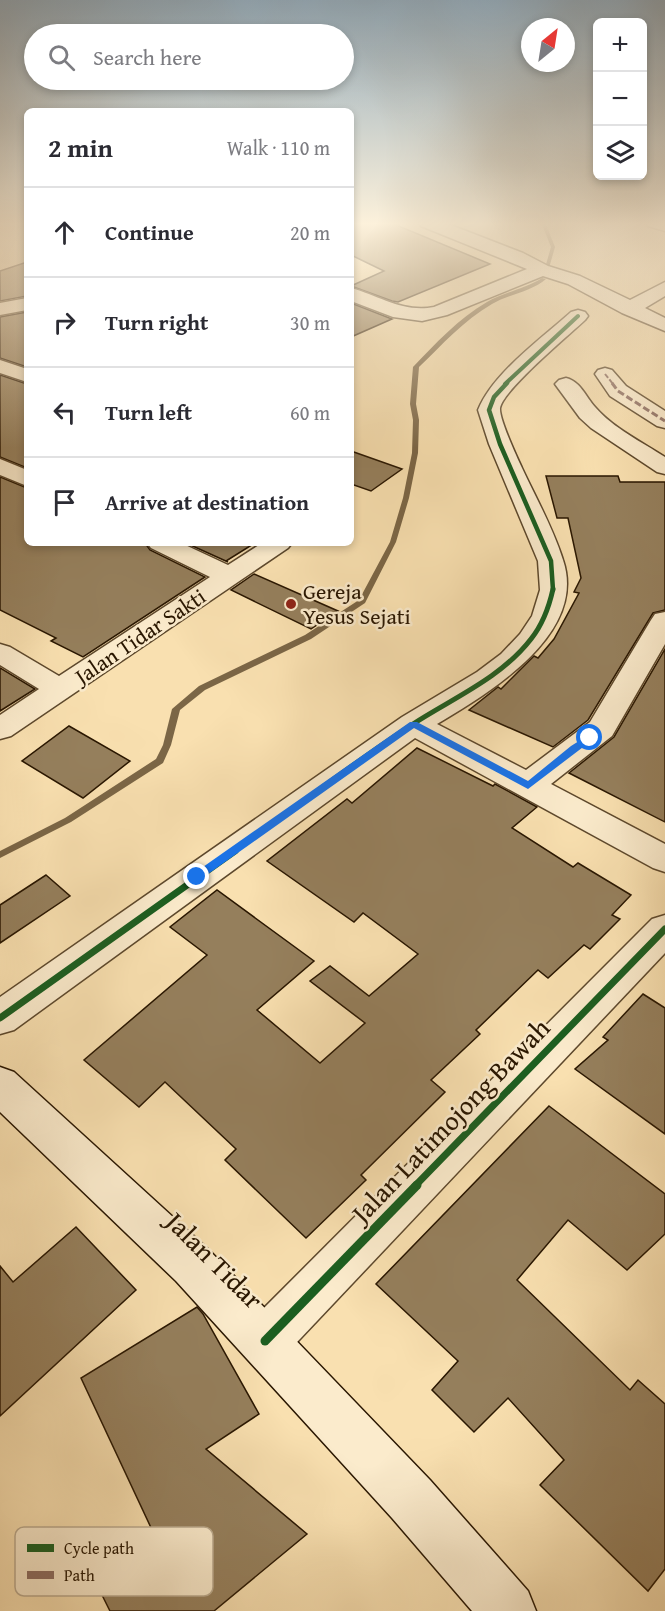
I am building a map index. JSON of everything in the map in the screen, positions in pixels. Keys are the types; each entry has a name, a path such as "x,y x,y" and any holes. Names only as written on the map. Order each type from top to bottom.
{"street":[{"path":"359,297 400,313 422,315 440,311 474,297"},
{"path":"607,297 665,325"},
{"path":"629,309 649,297"},
{"path":"0,309 24,305"},
{"path":"0,1018 413,724 478,687 509,663 534,635 549,605 556,578 551,561 500,444 489,410 494,397 510,379 578,316"},
{"path":"0,366 24,375"},
{"path":"605,374 618,391 665,421"},
{"path":"566,384 588,413 599,423 665,467"},
{"path":"0,466 24,478"},
{"path":"166,546 229,576"},
{"name":"Jalan Tidar Sakti","path":"0,729 274,546"},
{"path":"528,785 601,729 665,620"},
{"path":"0,653 60,689"},
{"path":"413,724 665,859"},
{"name":"Jalan Latimojong Bawah","path":"265,1341 665,928"},
{"name":"Jalan Tidar","path":"0,1085 192,1265 411,1498 508,1611"}],"building":[{"path":"0,297 21,297 0,301"},
{"path":"382,297 410,297 398,302"},
{"path":"354,304 392,319 354,336"},
{"path":"24,313 24,366 0,358 0,317"},
{"path":"0,375 24,383 24,467 0,457"},
{"path":"354,452 402,469 371,491 354,485"},
{"path":"546,476 618,476 620,482 665,482 665,610 653,613 588,720 553,747 469,710 498,687 501,689 534,656 538,658 554,639 579,593 574,592 581,578 568,518 557,518"},
{"path":"0,477 24,487 24,546 147,546 150,550 205,577 83,657 51,641 56,638 0,610"},
{"path":"193,546 250,546 226,561 228,562"},
{"name":"Gereja Yesus Sejati","path":"254,574 338,611 311,629 231,590"},
{"path":"665,649 665,822 569,773 614,737"},
{"path":"0,668 35,689 0,711"},
{"path":"69,726 130,761 83,798 22,761"},
{"path":"417,748 493,786 495,784 537,807 512,828 573,867 578,863 631,895 612,915 620,919 590,949 584,945 548,978 538,970 476,1030 480,1034 431,1080 445,1092 361,1175 366,1180 306,1238 225,1160 236,1149 165,1082 139,1107 84,1060 207,955 170,927 217,890 314,961 257,1010 320,1063 365,1023 310,981 330,966 369,996 418,954 363,913 354,922 267,861 347,799 352,803"},
{"path":"46,875 70,896 0,943 0,905"},
{"path":"643,994 665,1008 665,1134 575,1069 608,1040 603,1037"},
{"path":"549,1106 665,1194 665,1234 627,1270 568,1220 517,1280 630,1390 638,1380 665,1404 665,1569 648,1591 540,1485 564,1460 508,1398 474,1432 432,1390 458,1361 376,1284"},
{"path":"76,1227 136,1290 0,1416 0,1266 13,1282"},
{"path":"197,1307 259,1414 206,1449 307,1534 214,1611 110,1611 102,1596 213,1596 213,1527 151,1527 81,1378"}],"waterway":[{"path":"0,855 68,820 160,761 167,745 176,709 202,688 308,637 362,601 393,542 406,498 415,453 416,420 413,404 416,367 460,325 489,303 503,297"}],"marked path":[{"path":"605,374 618,391 665,421"}],"cycle path":[{"path":"0,1018 413,724 487,679 511,660 531,639 546,616 553,590 551,561 500,444 489,410 494,397 510,379 578,316"},
{"path":"265,1341 665,929"}],"place":[{"name":"Gereja Yesus Sejati","path":"291,604"}],"route":[{"path":"197,877 413,724 528,785 590,738"}]}
